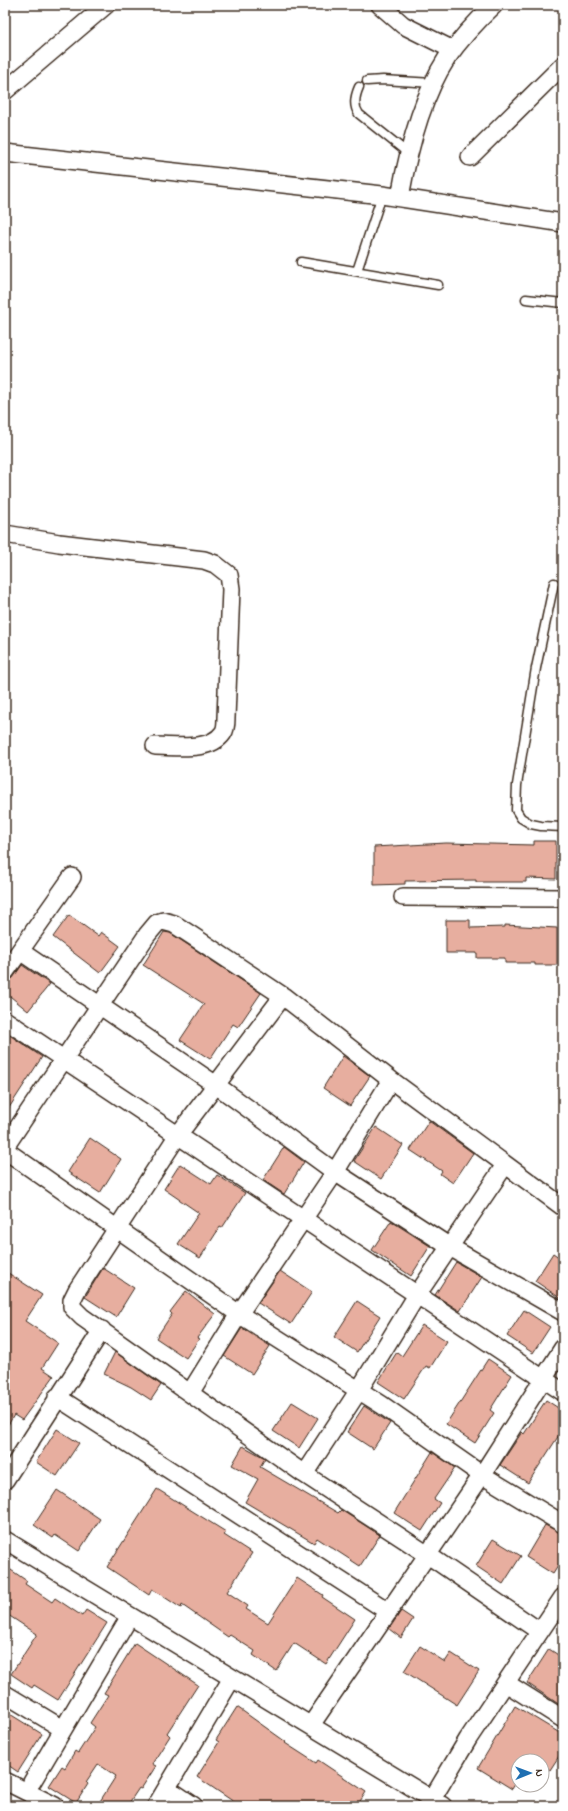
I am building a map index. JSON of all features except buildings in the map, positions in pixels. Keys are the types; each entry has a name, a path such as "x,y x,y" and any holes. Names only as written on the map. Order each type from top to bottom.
{"street":[{"path":"5,91 106,5"},
{"path":"380,5 403,25 453,50"},
{"path":"400,197 409,154 419,119 434,84 453,50 494,5"},
{"path":"470,157 563,65"},
{"path":"5,153 400,197 563,223"},
{"path":"5,534 52,542 204,560 215,564 229,575 231,589 226,718 224,733 212,743 203,746 155,746"},
{"path":"5,972 72,877"},
{"path":"403,897 563,898"},
{"path":"5,1147 65,1060 99,1005 147,935 157,923 163,921 174,924 283,996 391,1080 563,1207"},
{"path":"20,951 216,1085 335,1172 450,1247 563,1312"},
{"path":"283,996 178,1135 77,1290 72,1300 72,1307 75,1312 304,1474 428,1555 540,1631"},
{"path":"5,1020 563,1392"},
{"path":"190,1393 239,1314 302,1218 335,1172 391,1080"},
{"path":"5,1150 239,1314 359,1390 482,1475 563,1524"},
{"path":"304,1474 359,1390 417,1295 505,1165"},
{"path":"5,1480 57,1397 102,1330"},
{"path":"311,1725 482,1475 563,1348"},
{"path":"57,1397 389,1612"},
{"path":"5,1540 311,1725 435,1804 468,1739 563,1597"},
{"path":"32,1782 130,1616"},
{"path":"156,1806 232,1678"},
{"path":"506,1683 563,1719"},
{"path":"5,1694 63,1729"},
{"path":"5,1781 55,1806"},
{"path":"167,1788 194,1806"}],"lane":[{"path":"367,80 434,84"},
{"path":"359,87 355,110 409,154"},
{"path":"357,271 382,195"},
{"path":"301,262 438,285"},
{"path":"526,299 563,303"},
{"path":"554,583 536,668 517,785 516,810 521,818 531,824 563,827"}]}
